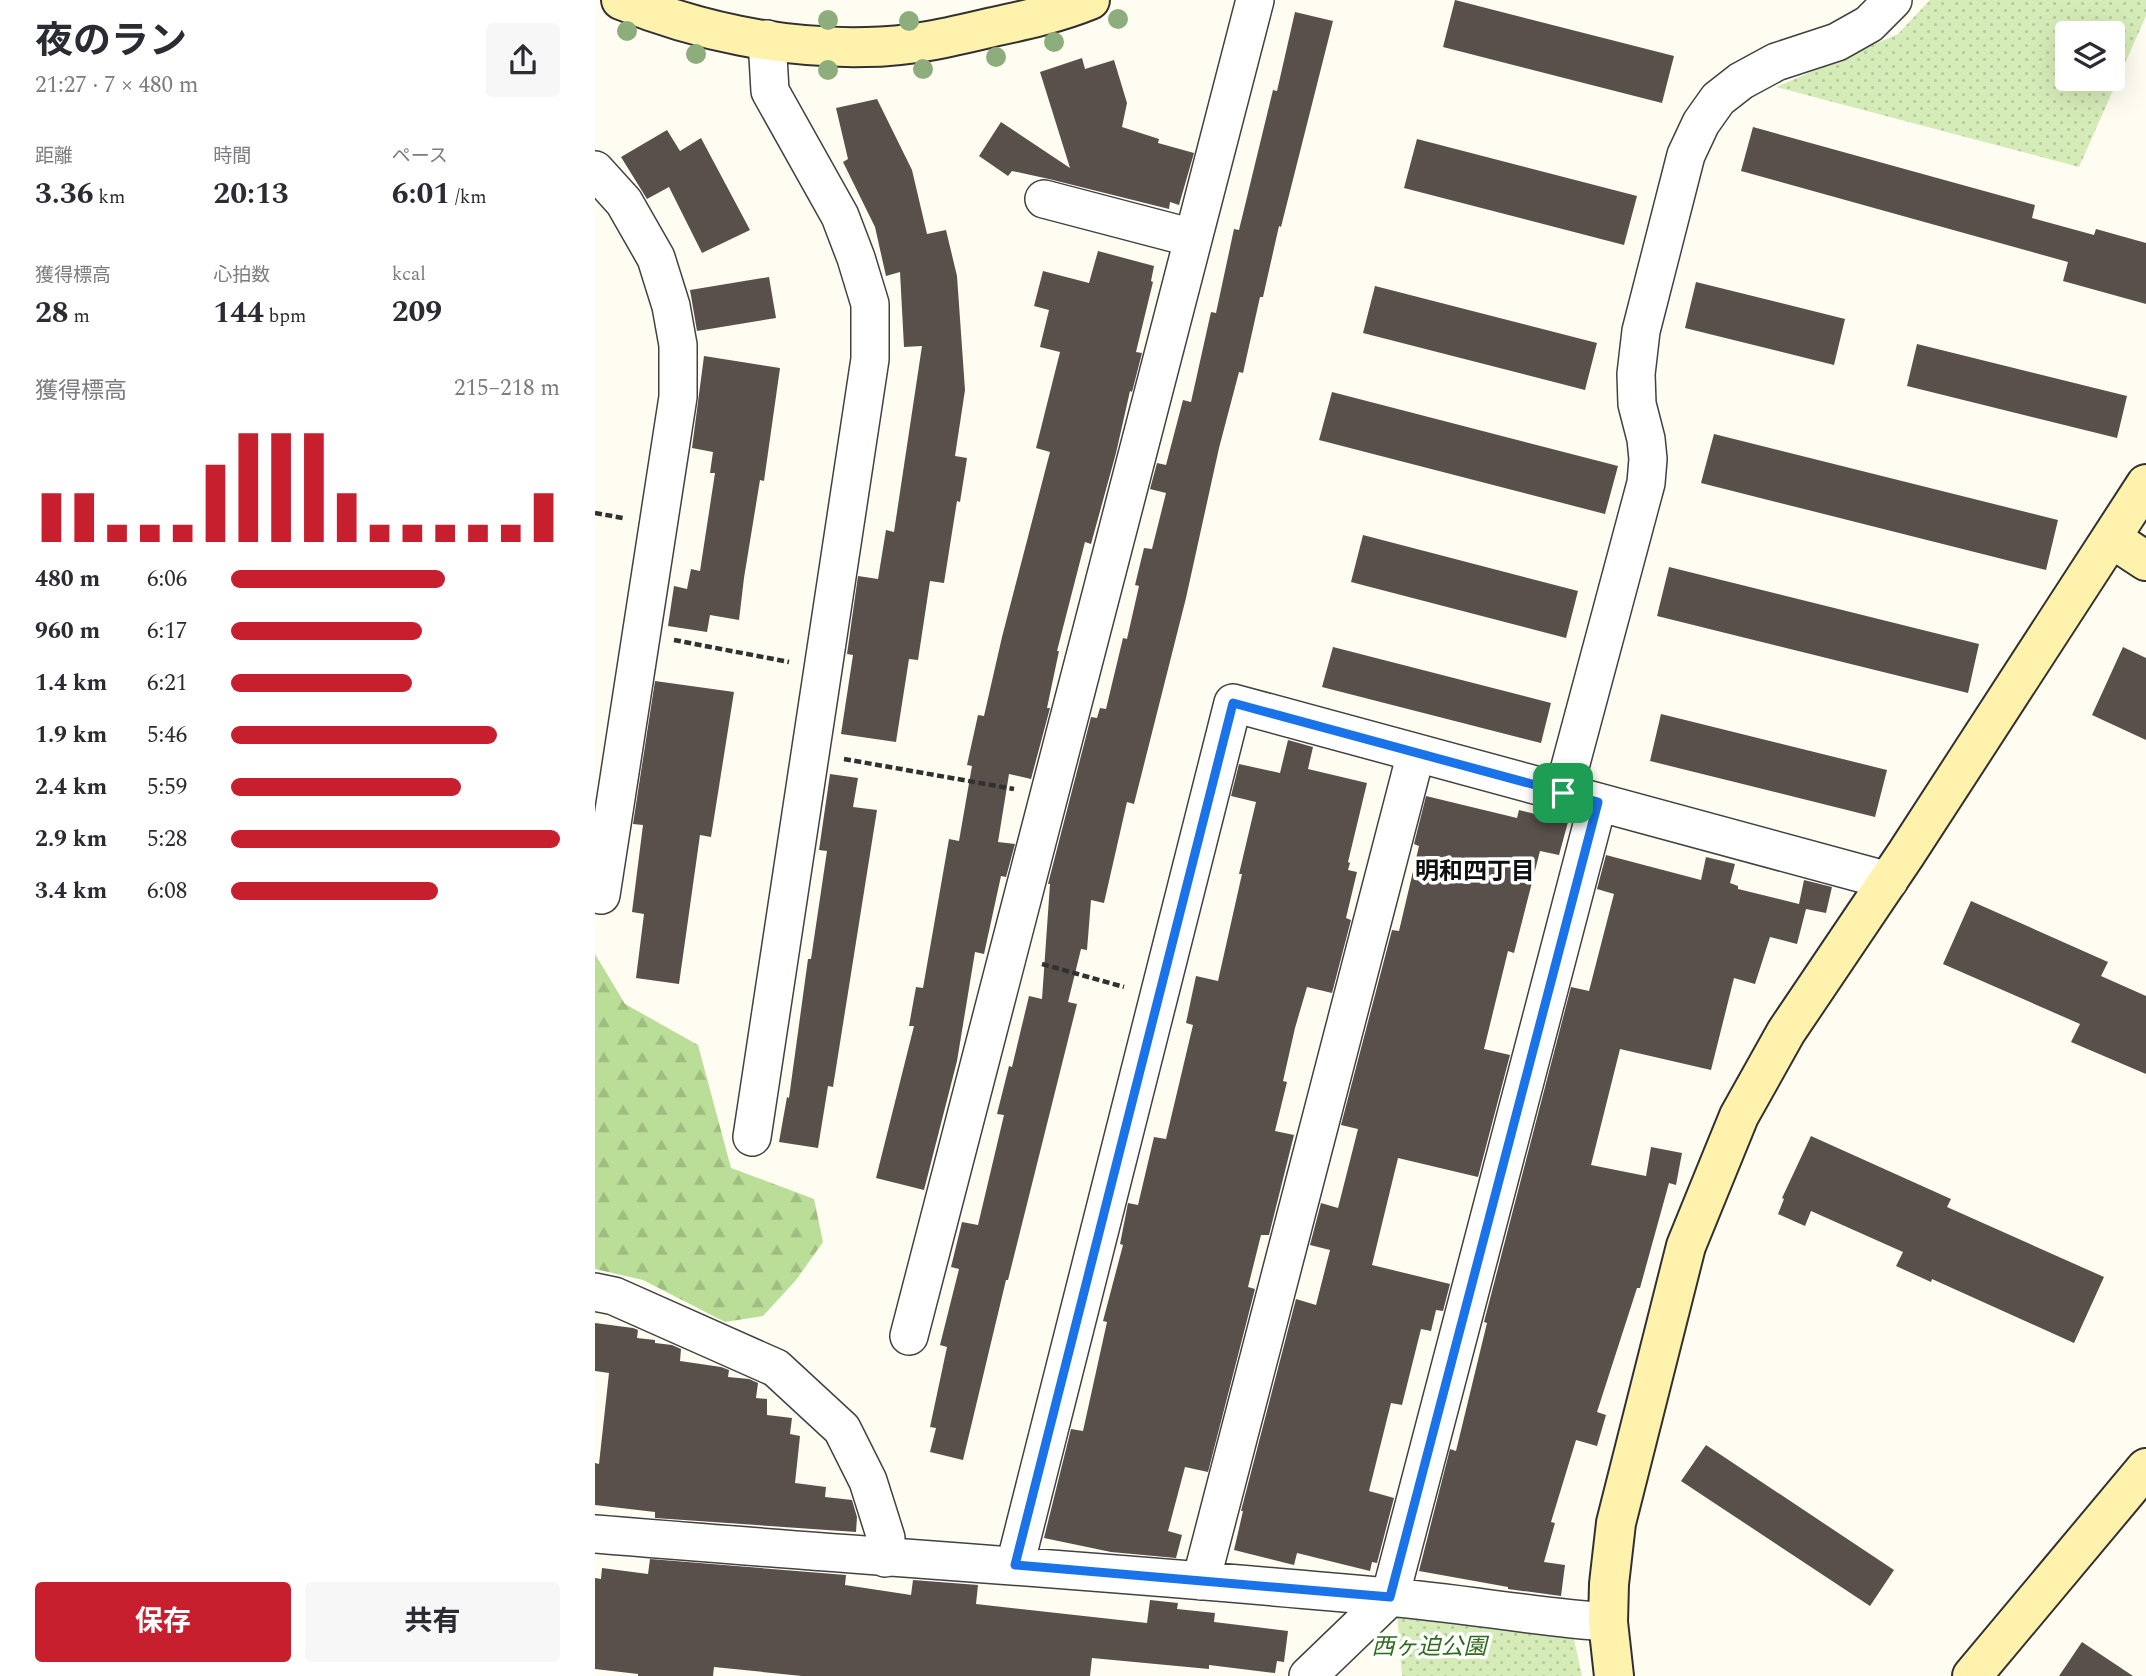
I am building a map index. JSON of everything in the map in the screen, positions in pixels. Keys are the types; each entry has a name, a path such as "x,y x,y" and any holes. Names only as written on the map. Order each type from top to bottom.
{"street":[{"path":"621,0 655,14 711,31 818,47 918,43 1058,13 1090,0"},
{"path":"909,1336 1255,0"},
{"path":"1563,793 1646,483 1648,459 1637,404 1636,374 1641,331 1686,155 1701,123 1718,99 1741,81 1776,62 1837,41 1870,24 1893,0"},
{"path":"752,1137 870,359 870,304 841,216 770,90 767,39"},
{"path":"595,170 624,202 656,258 671,306 678,345 678,397 601,895"},
{"path":"1044,199 1193,238"},
{"path":"1614,1676 1608,1622 1616,1523 1686,1246 1739,1116 1786,1032 1889,881 2146,484"},
{"path":"2111,538 2146,561"},
{"path":"1015,1565 1233,703 1889,881"},
{"path":"1201,1581 1416,753"},
{"path":"1308,1676 1390,1597 1598,802"},
{"path":"595,1292 614,1296 776,1368 842,1429 868,1481 886,1538 885,1558"},
{"path":"1972,1676 2146,1468"},
{"path":"595,1534 885,1558 1015,1565 1390,1597 1608,1622"}],"path":[{"path":"641,634 825,668"},
{"path":"811,754 1049,795"},
{"path":"1008,955 1159,997"}],"green space":[{"path":"1930,0 2146,0 2146,16 2125,63 2125,21 2055,21 2055,91 2113,91 2079,167 1776,87 1898,34"},
{"path":"595,954 625,1004 698,1045 731,1168 814,1199 823,1242 796,1280 763,1316 725,1322 643,1280 595,1269"},
{"name":"西ヶ迫公園","path":"1397,1614 1573,1635 1582,1676 1402,1676"}],"building":[{"path":"1455,0 1674,56 1662,103 1443,47"},
{"path":"1295,12 1333,21 1263,297 1260,297 1243,373 1239,372 1219,448 1186,598 1134,804 1127,802 1104,903 1091,900 1087,950 1081,949 1068,1002 1077,1004 963,1460 930,1452 936,1428 930,1427 947,1347 940,1345 959,1269 951,1267 962,1222 978,1225 1004,1115 997,1114 1009,1066 1012,1067 1029,996 1042,999 1048,884 1091,717 1097,718 1100,708 1106,709 1123,638 1127,639 1144,548 1152,549 1166,493 1150,489 1157,463 1166,465 1183,400 1191,402 1211,312 1216,313 1234,229 1239,230 1273,90 1277,91"},
{"path":"1082,58 1085,69 1114,60 1127,103 1122,127 1159,139 1158,143 1194,153 1179,205 1170,202 1169,209 1012,171 1008,176 979,156 1001,122 1070,168 1040,72"},
{"path":"877,99 912,170 927,234 946,230 957,276 965,390 955,456 967,458 960,502 957,501 944,583 930,581 918,660 909,659 896,742 841,734 853,655 847,654 858,576 878,579 886,530 894,532 922,346 904,347 900,272 886,276 875,227 843,162 848,159 836,108"},
{"path":"1753,127 2035,205 2032,218 2094,235 2096,229 2146,243 2146,304 2063,281 2068,262 1741,171"},
{"path":"667,130 680,151 701,138 750,230 702,253 669,187 647,199 621,157"},
{"path":"1417,139 1637,196 1624,245 1404,188"},
{"path":"1098,251 1154,266 1153,282 1136,352 1142,353 1091,544 1085,542 1057,651 1047,708 1050,708 1031,779 1009,774 998,842 1015,844 1006,877 1001,876 984,954 975,952 957,1061 924,1190 876,1178 914,1026 909,1026 916,987 923,988 949,839 959,841 972,766 967,765 978,715 984,716 1050,452 1036,448 1060,352 1040,347 1049,310 1034,306 1043,271 1089,283"},
{"path":"769,277 776,318 697,331 690,290"},
{"path":"1696,282 1845,319 1834,365 1685,328"},
{"path":"1375,286 1597,343 1585,390 1363,333"},
{"path":"1917,344 2127,396 2117,438 1907,386"},
{"path":"704,356 780,368 764,481 760,480 739,620 710,615 707,632 668,626 674,586 687,589 691,569 700,571 715,473 710,473 713,452 692,448"},
{"path":"1332,392 1618,466 1605,514 1319,440"},
{"path":"1714,434 2058,520 2046,570 1701,483"},
{"path":"1363,535 1578,591 1566,638 1351,582"},
{"path":"1669,567 1979,644 1968,693 1657,616"},
{"path":"1333,647 1551,703 1541,743 1322,687"},
{"path":"2123,647 2146,658 2146,740 2092,715"},
{"path":"655,681 734,692 711,837 700,835 679,984 636,978 644,914 632,912 643,825 633,824"},
{"path":"1661,714 1887,770 1875,817 1650,761"},
{"path":"1288,740 1313,747 1308,769 1367,783 1348,862 1348,870 1357,872 1346,918 1351,920 1332,993 1307,987 1295,1028 1283,1081 1287,1082 1275,1131 1294,1135 1269,1235 1261,1235 1248,1287 1255,1289 1208,1472 1185,1467 1168,1531 1182,1535 1176,1558 1111,1552 1044,1538 1071,1429 1083,1431 1107,1322 1103,1321 1123,1245 1120,1244 1128,1203 1138,1205 1154,1137 1166,1139 1193,1025 1186,1023 1196,976 1218,981 1256,802 1231,796 1239,764 1280,773"},
{"path":"830,774 858,778 853,807 877,810 833,1087 828,1086 818,1148 779,1142 787,1097 789,1098 808,959 811,959 827,851 819,850"},
{"path":"1426,796 1517,818 1519,810 1568,822 1559,855 1540,851 1514,953 1508,951 1484,1049 1510,1055 1478,1177 1398,1158 1372,1265 1450,1284 1443,1311 1436,1310 1431,1331 1421,1329 1402,1405 1391,1403 1369,1491 1394,1498 1377,1563 1372,1562 1370,1571 1297,1553 1294,1565 1234,1550 1241,1511 1296,1299 1316,1305 1330,1250 1310,1245 1321,1203 1338,1208 1358,1129 1341,1125 1392,930 1399,931 1419,846 1414,844"},
{"path":"1606,855 1701,880 1706,857 1735,864 1730,883 1738,886 1738,889 1799,904 1804,880 1832,887 1826,913 1806,909 1797,944 1770,937 1755,984 1734,978 1711,1070 1620,1049 1591,1165 1646,1176 1651,1147 1682,1153 1676,1185 1669,1183 1640,1288 1637,1288 1597,1412 1606,1415 1597,1446 1576,1440 1551,1522 1555,1523 1544,1562 1565,1565 1561,1596 1508,1589 1419,1571 1450,1449 1456,1451 1487,1323 1484,1322 1571,987 1589,991 1614,894 1597,889"},
{"path":"1971,901 2108,962 2101,976 2146,996 2146,1074 2071,1042 2080,1024 1943,964"},
{"path":"1811,1136 1951,1199 1947,1207 2104,1277 2074,1343 1932,1279 1931,1282 1896,1266 1903,1252 1811,1211 1805,1226 1778,1214 1784,1199 1782,1198"},
{"path":"595,1323 633,1328 638,1330 637,1338 655,1340 655,1343 681,1349 680,1361 721,1367 729,1370 728,1377 749,1379 758,1383 756,1398 767,1399 767,1415 792,1418 790,1434 800,1436 795,1483 826,1487 825,1497 852,1500 857,1517 856,1532 655,1518 655,1512 595,1505 595,1463 599,1464 609,1373 595,1371"},
{"path":"1706,1445 1894,1570 1870,1606 1681,1481"},
{"path":"650,1559 846,1575 845,1585 911,1595 913,1580 978,1585 976,1604 1147,1623 1150,1600 1178,1603 1177,1609 1215,1613 1214,1622 1288,1631 1284,1662 1277,1661 1275,1673 1209,1665 1209,1669 1092,1658 1090,1676 802,1676 714,1667 713,1676 638,1676 595,1669 595,1578 601,1579 602,1568 648,1574"},
{"path":"2082,1642 2133,1676 2059,1676"}],"district":[{"name":"明和四丁目","path":"1475,872"}],"route":[{"path":"1233,703 1563,793 1598,802 1390,1597 1015,1565 1233,703"}]}
